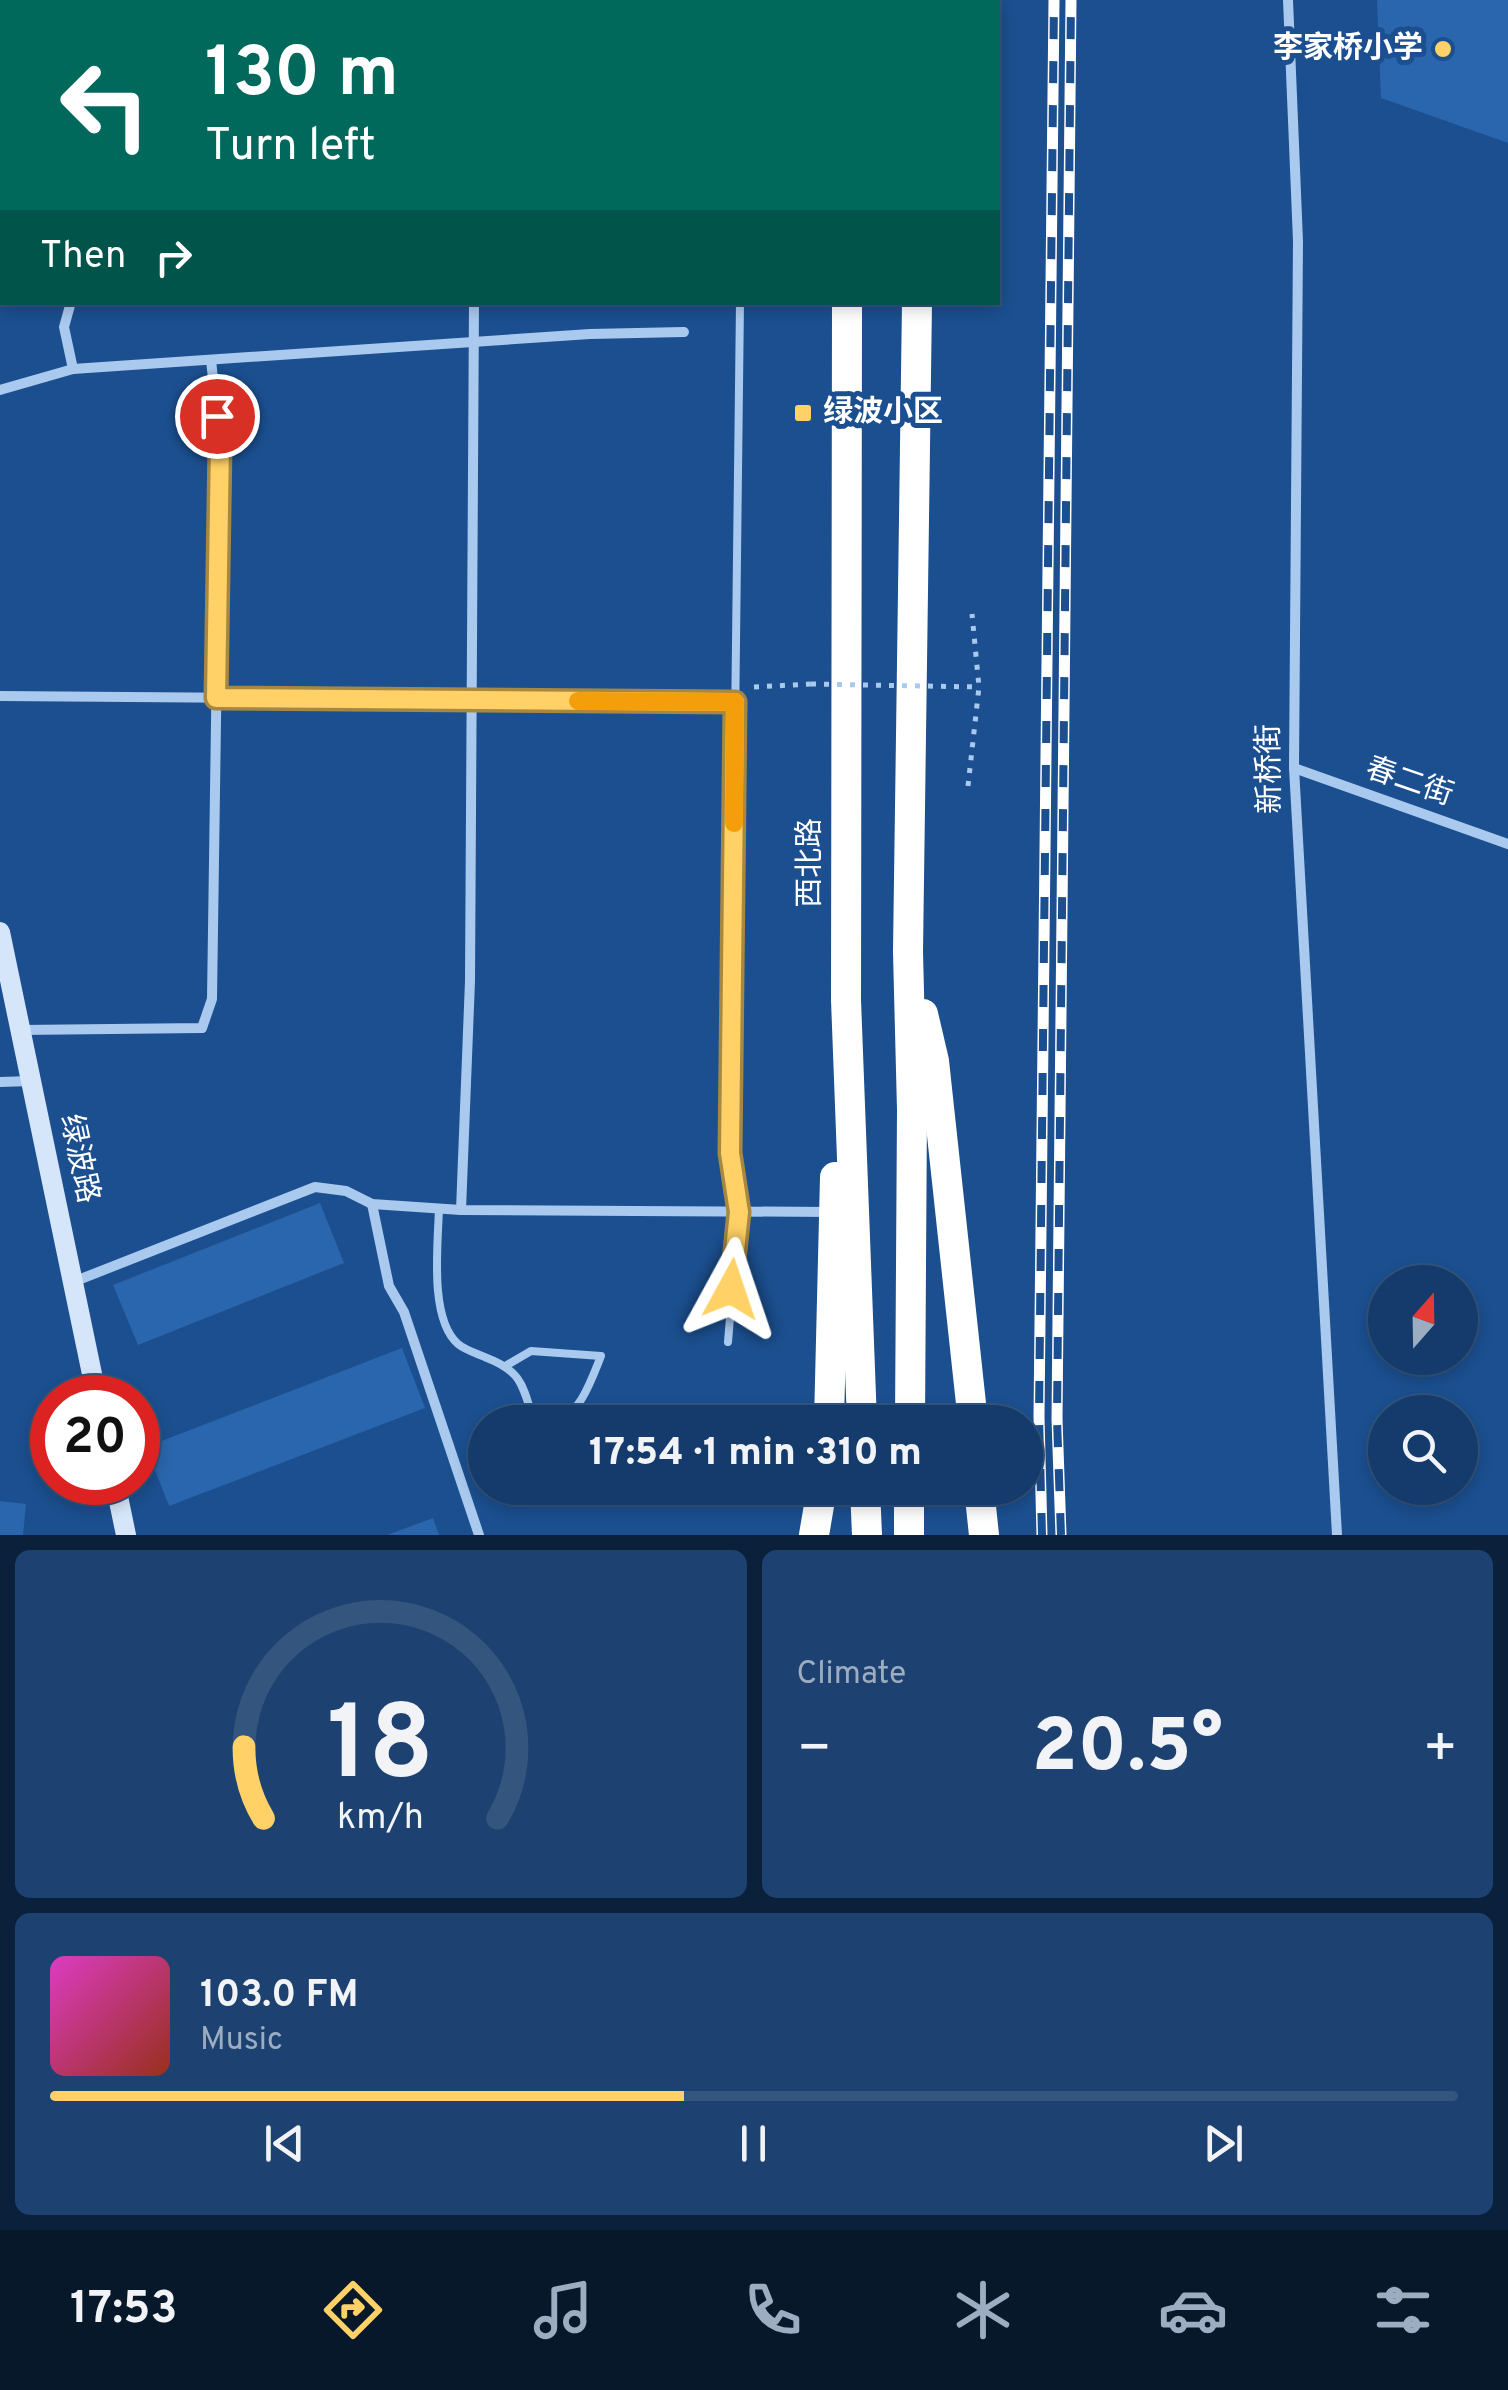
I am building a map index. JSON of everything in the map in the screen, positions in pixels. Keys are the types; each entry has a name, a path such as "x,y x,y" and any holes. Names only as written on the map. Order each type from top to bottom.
{"highway":[{"name":"西北路","path":"848,305 846,979 861,1405"},
{"path":"910,1405 912,1110 908,952 918,305"},
{"path":"908,952 934,1061 970,1405"},
{"path":"829,1405 833,1212 846,979"},
{"path":"814,1535 819,1505"},
{"path":"866,1505 867,1535"},
{"path":"909,1505 909,1535"},
{"path":"981,1505 984,1535"}],"street":[{"path":"638,0 647,0"},
{"name":"新桥街","path":"1288,0 1298,241 1294,768 1337,1535"},
{"path":"70,305 64,326 73,369"},
{"path":"461,1210 470,981 474,305"},
{"path":"0,390 73,369 684,332"},
{"path":"20,1030 202,1028 212,1000 220,444 211,360"},
{"path":"0,696 735,702"},
{"name":"春二街","path":"1294,768 1508,844"},
{"name":"绿波路","path":"0,932 93,1375"},
{"path":"0,1082 31,1081"},
{"path":"73,1282 315,1187 346,1190 372,1204 461,1210 833,1212"},
{"path":"372,1204 389,1286 404,1312 480,1535"},
{"path":"120,1505 126,1535"}],"lane":[{"path":"728,1342 739,1212 730,1153 740,305"},
{"path":"439,1208 437,1273 445,1326 459,1346 507,1365 523,1388 528,1405"},
{"path":"507,1365 530,1351 600,1356 589,1386 575,1405"}],"path":[{"path":"968,786 978,688 972,614"},
{"path":"755,687 811,684 978,688"}],"building":[{"name":"李家桥小学","path":"1377,0 1508,0 1508,143 1381,98"},
{"path":"320,1203 344,1263 138,1345 113,1285"},
{"path":"402,1348 425,1408 169,1506 160,1483 160,1442"},
{"path":"0,1501 26,1504 23,1535 0,1535"},
{"path":"433,1518 439,1535 387,1535"}],"railway":[{"path":"1042,1535 1039,1417 1054,0"},
{"path":"1061,1535 1057,1419 1071,0"}],"slow traffic":[{"path":"578,701 735,702 734,823"}],"place":[{"name":"李家桥小学","path":"1443,49"},
{"name":"绿波小区","path":"803,413"}],"route":[{"path":"217,416 220,444 216,698 735,702 730,1153 739,1212 731,1289"}]}
